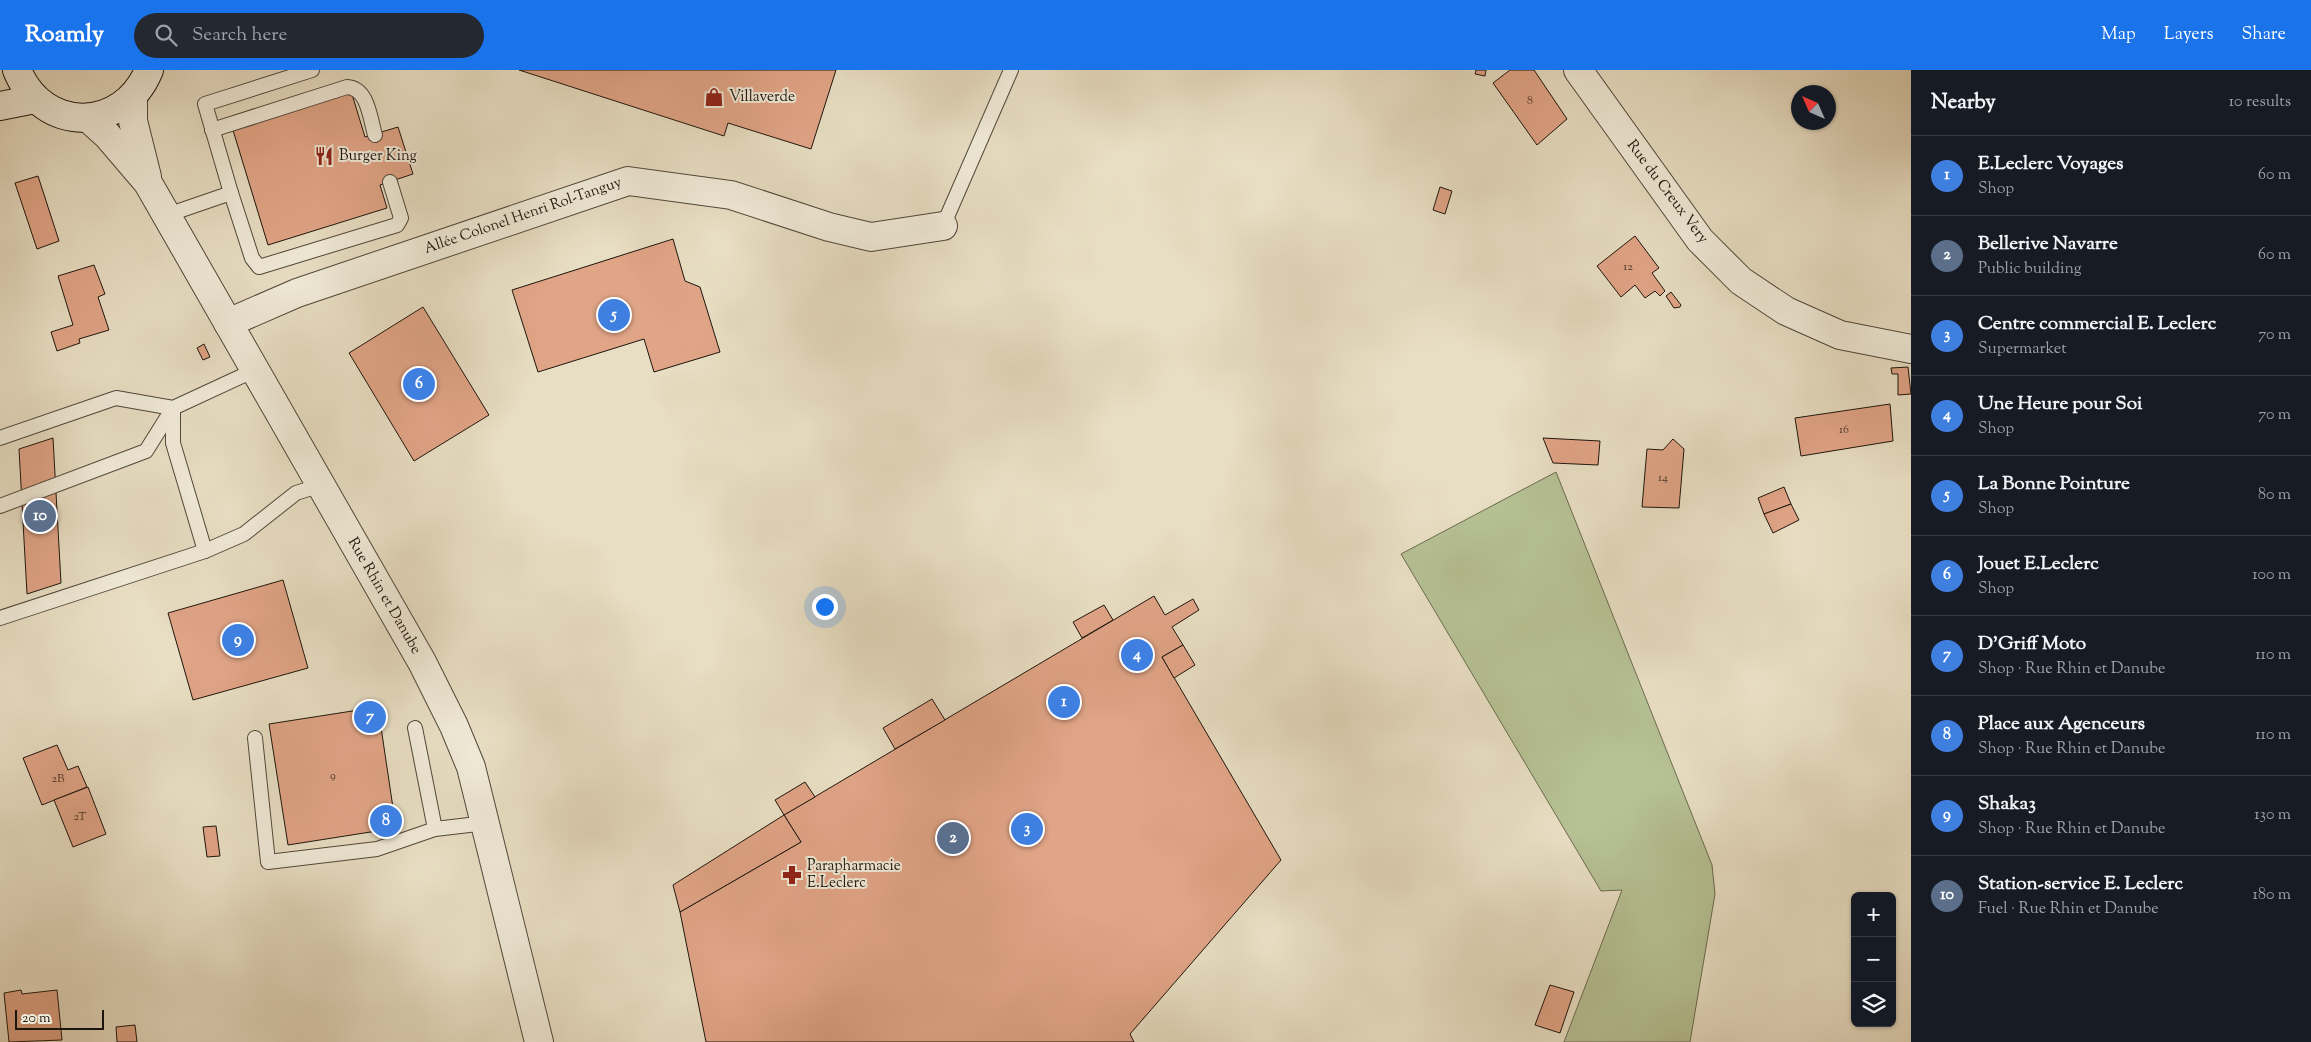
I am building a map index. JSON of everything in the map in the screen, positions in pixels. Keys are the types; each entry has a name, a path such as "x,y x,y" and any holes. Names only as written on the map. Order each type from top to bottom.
{"street":[{"path":"17,70 22,82 35,99 50,110 69,116 88,118 112,111 133,97 144,84 149,70"},
{"name":"Rue du Creux Very","path":"1578,70 1700,240 1741,281 1786,311 1840,335 1911,349"},
{"name":"Rue Rhin et Danube","path":"133,97 133,121 148,183"},
{"path":"0,106 35,99"},
{"name":"Rue Rhin et Danube","path":"88,118 107,135 148,183 422,662 454,726 471,768 486,823 539,1042"},
{"name":"Allée Colonel Henri Rol-Tanguy","path":"228,323 297,293 628,181 731,196 829,227 871,237 943,226"}],"lane":[{"path":"312,70 205,104 252,258 259,266 397,225 401,218 390,182"},
{"path":"943,226 1011,70"},
{"path":"212,130 346,87 355,88 362,94 375,135"},
{"path":"167,215 231,193"},
{"path":"0,506 146,451 173,408 255,370"},
{"path":"0,438 116,398 173,408"},
{"path":"173,408 172,443 205,551"},
{"path":"0,614 0,618 205,551 244,534 296,493 321,485"},
{"path":"414,728 435,829"},
{"path":"255,738 268,862 377,849 435,829 486,823"}],"green space":[{"path":"1556,472 1712,865 1715,894 1690,1042 1564,1042 1622,890 1601,891 1401,554"}],"building":[{"name":"Villaverde","path":"519,70 836,70 811,149 728,123 724,136"},
{"path":"1476,70 1486,70 1485,76 1475,74"},
{"path":"1510,70 1534,70 1567,119 1537,145 1493,83"},
{"name":"Burger King","path":"351,91 365,137 398,127 413,174 380,185 387,208 268,245 232,127"},
{"path":"38,176 59,241 37,249 15,183"},
{"path":"1440,187 1452,191 1445,214 1433,210"},
{"path":"1635,236 1659,268 1652,273 1665,291 1660,296 1655,291 1645,298 1635,285 1621,297 1597,266"},
{"path":"673,239 685,281 700,287 720,352 654,372 644,339 538,372 512,290"},
{"path":"94,265 105,294 98,297 109,330 79,339 80,343 57,351 51,332 73,325 58,276"},
{"path":"1671,292 1681,305 1680,307 1674,308 1666,296"},
{"path":"423,307 489,415 414,461 349,353"},
{"path":"204,344 210,357 203,360 197,348"},
{"path":"1908,367 1911,394 1898,395 1898,374 1892,374 1891,368"},
{"path":"1890,404 1893,441 1801,456 1795,418"},
{"path":"53,438 61,583 27,594 19,449"},
{"path":"1543,438 1600,441 1598,465 1553,463"},
{"path":"1673,439 1684,449 1679,508 1642,507 1647,449 1663,450"},
{"path":"1784,487 1791,504 1764,514 1758,498"},
{"path":"1791,504 1799,520 1773,533 1764,514"},
{"path":"283,580 308,668 193,700 168,613"},
{"path":"1154,596 1165,615 1193,599 1199,610 1172,627 1183,645 1162,657 1281,860 1130,1034 1134,1042 706,1042 680,912 801,842 784,815"},
{"path":"1104,605 1113,620 1082,638 1073,622"},
{"path":"1183,645 1195,665 1174,678 1162,657"},
{"path":"932,699 945,720 895,749 883,728"},
{"path":"378,707 396,828 288,845 269,724"},
{"path":"57,745 68,770 78,766 87,787 42,805 23,758"},
{"path":"805,782 815,797 784,815 775,800"},
{"path":"88,787 106,834 73,847 54,800"},
{"path":"784,815 801,842 680,912 673,885"},
{"path":"216,826 220,856 207,857 203,827"},
{"path":"1550,985 1574,992 1560,1033 1535,1025"},
{"path":"21,990 22,994 57,990 62,1040 9,1042 4,993"},
{"path":"135,1025 137,1042 117,1042 116,1027"}],"place":[{"name":"Villaverde","path":"714,97"},
{"name":"Burger King","path":"324,156"},
{"name":"La Bonne Pointure","path":"614,315"},
{"name":"Jouet E.Leclerc","path":"419,384"},
{"name":"Station-service E. Leclerc","path":"40,516"},
{"name":"Shaka3","path":"238,640"},
{"name":"Une Heure pour Soi","path":"1137,655"},
{"name":"E.Leclerc Voyages","path":"1064,702"},
{"name":"D'Griff Moto","path":"370,717"},
{"name":"Place aux Agenceurs","path":"386,821"},
{"name":"Centre commercial E. Leclerc","path":"1027,829"},
{"name":"Bellerive Navarre","path":"953,838"},
{"name":"Parapharmacie E.Leclerc","path":"792,875"}]}
